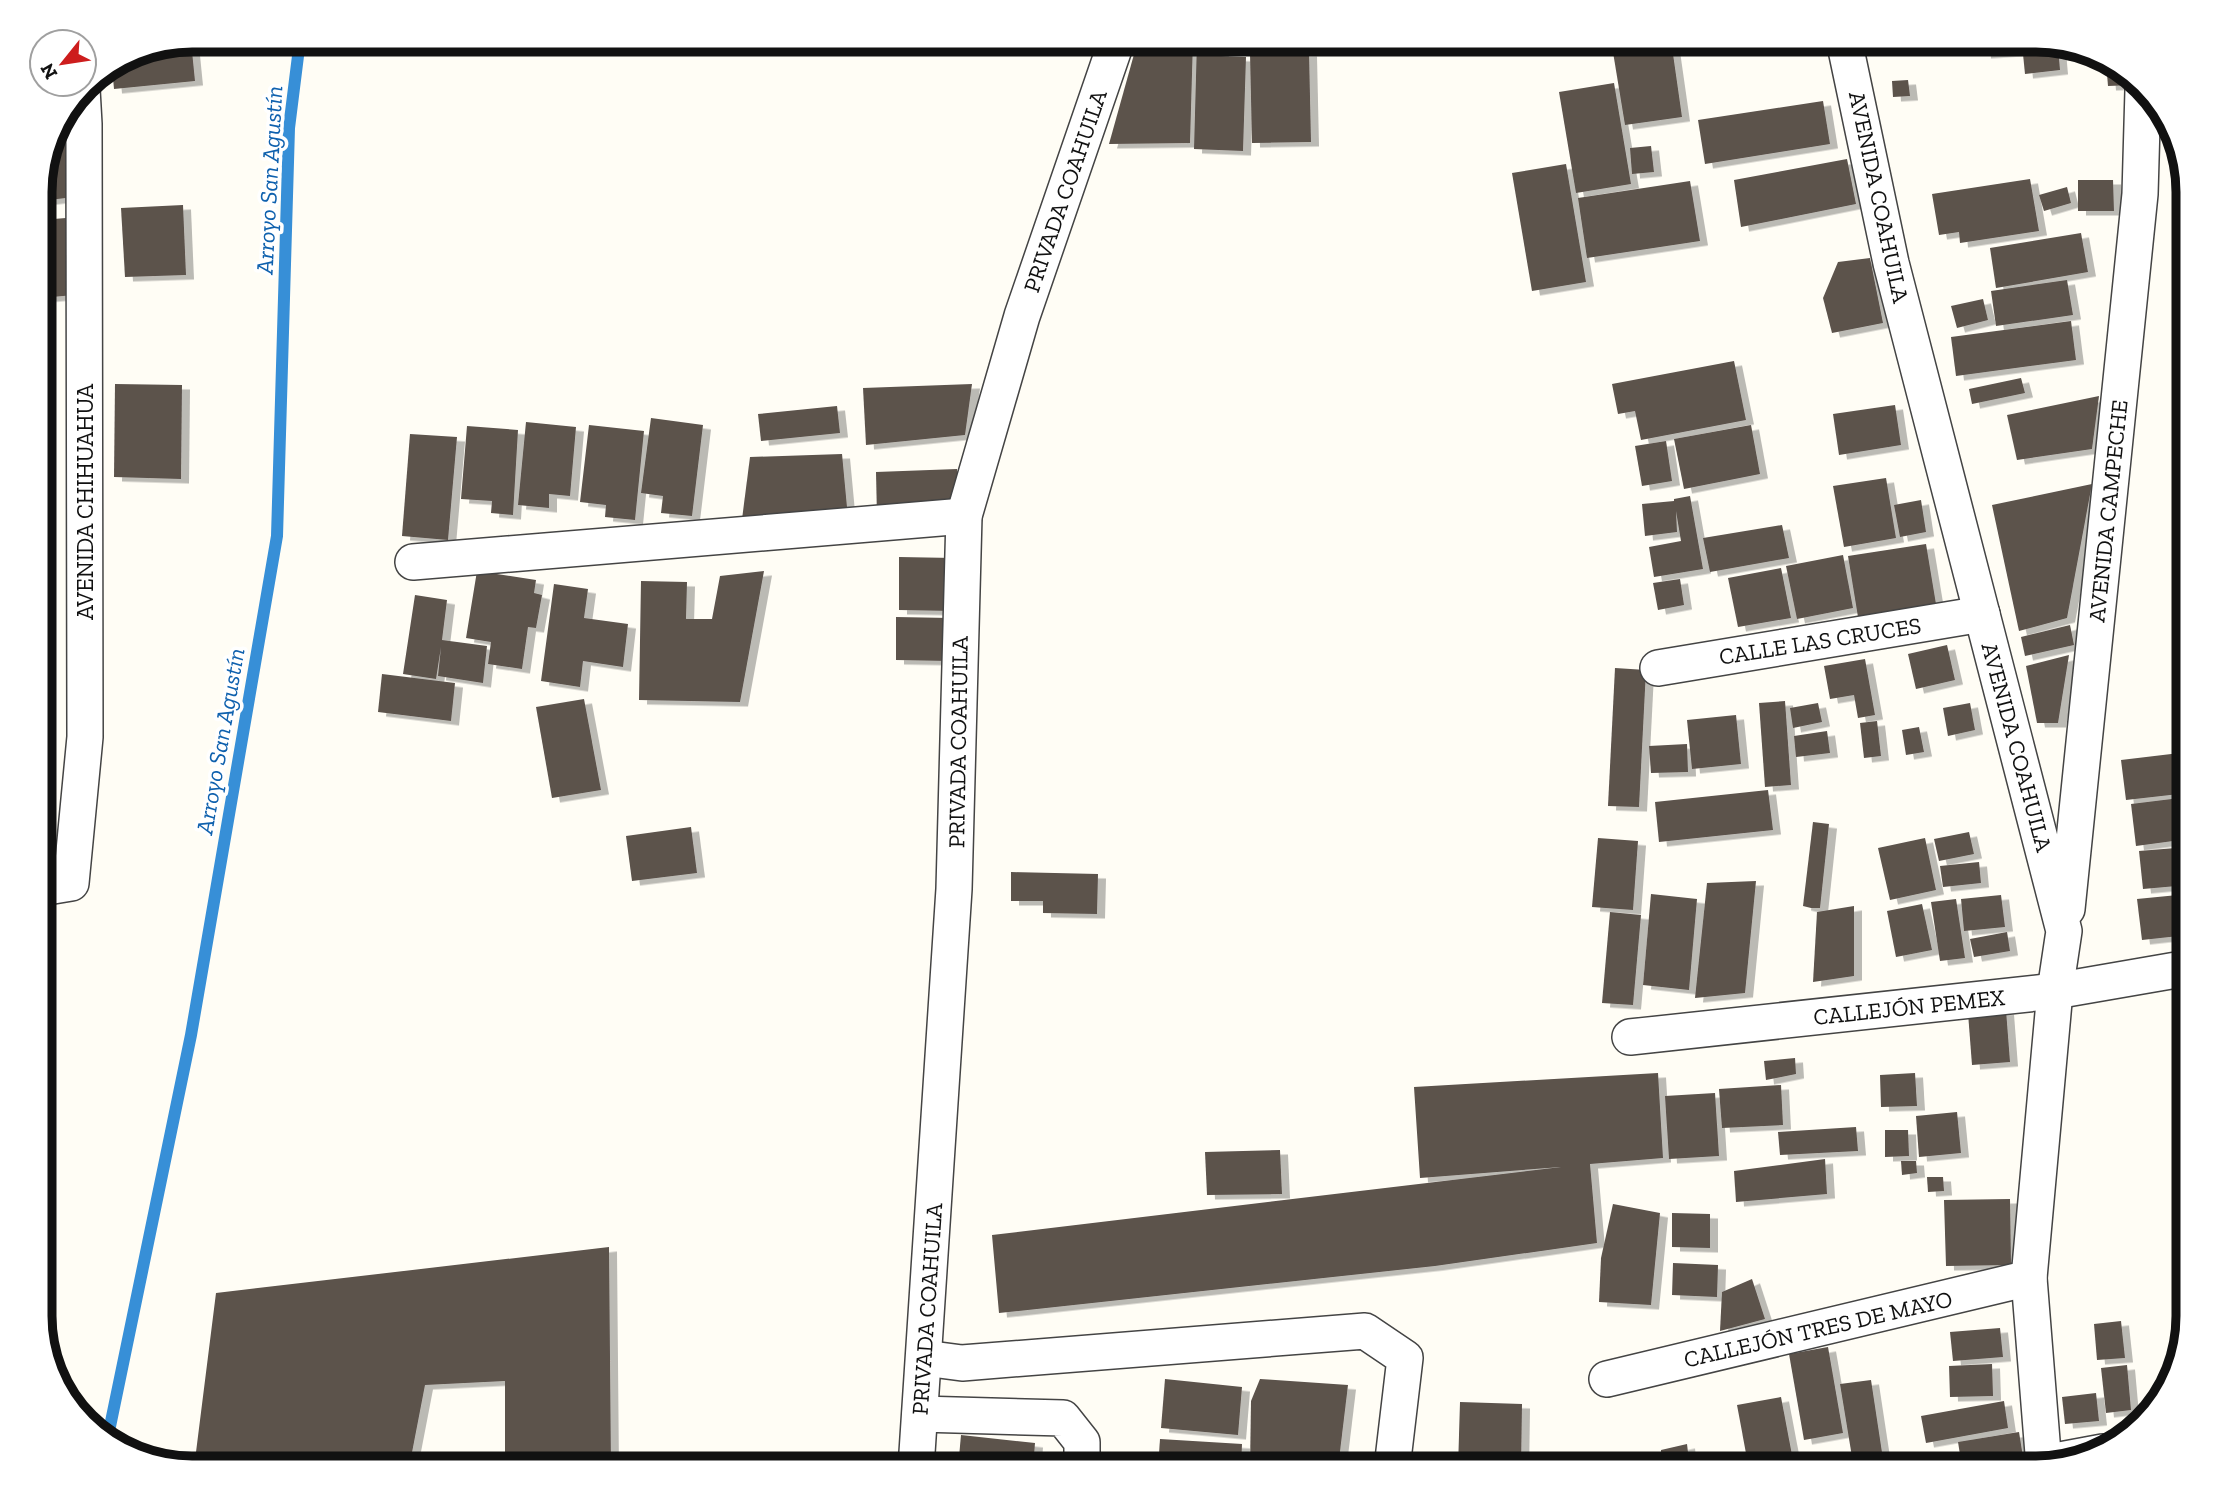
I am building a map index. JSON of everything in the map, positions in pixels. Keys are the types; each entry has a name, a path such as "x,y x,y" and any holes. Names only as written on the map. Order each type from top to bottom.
{"street":[{"name":"PRIVADA COAHUILA","path":"917,1456 954,889 964,516 1022,316 1113,52"},
{"name":"AVENIDA COAHUILA","path":"1847,52 1891,263 2064,931 2055,991 2029,1278 2043,1455"},
{"name":"AVENIDA CAMPECHE","path":"2064,931 2140,194 2143,103"},
{"name":"AVENIDA CHIHUAHUA","path":"53,886 71,883 85,737 69,127"},
{"path":"413,562 964,516"},
{"name":"CALLE LAS CRUCES","path":"1658,668 1982,614"},
{"name":"CALLEJÓN PEMEX","path":"1630,1037 2055,991 2176,970"},
{"name":"CALLEJÓN TRES DE MAYO","path":"1607,1379 2029,1278"},
{"path":"924,1358 962,1363 1365,1331 1405,1358 1393,1456"},
{"path":"920,1414 1063,1419 1082,1442 1082,1456"}],"building":[{"path":"192,52 195,81 114,89 113,78 131,67 165,55"},
{"path":"1135,52 1193,52 1190,143 1109,144"},
{"path":"1197,52 1221,52 1221,56 1246,57 1243,151 1194,149"},
{"path":"1309,52 1311,142 1252,143 1250,53"},
{"path":"1613,52 1673,52 1682,117 1625,125"},
{"path":"2023,52 2059,55 2060,70 2025,74"},
{"path":"2107,72 2125,85 2108,86"},
{"path":"1908,80 1910,96 1893,97 1892,81"},
{"path":"1614,83 1631,184 1576,193 1559,92"},
{"path":"1823,101 1830,144 1705,164 1698,120"},
{"path":"68,142 74,197 53,200 54,174 62,143"},
{"path":"1651,146 1654,172 1632,174 1630,148"},
{"path":"1847,159 1856,204 1741,227 1734,180"},
{"path":"1566,164 1586,282 1532,291 1512,173"},
{"path":"2030,179 2039,231 1960,243 1959,232 1939,235 1932,194"},
{"path":"2078,180 2113,180 2114,211 2078,211"},
{"path":"1690,181 1700,241 1587,258 1578,198"},
{"path":"2067,187 2071,203 2044,211 2039,195"},
{"path":"183,205 186,275 125,277 121,208"},
{"path":"66,218 74,295 53,297 53,219"},
{"path":"2081,233 2088,272 1996,288 1990,248"},
{"path":"1870,258 1883,323 1832,333 1823,298 1838,262"},
{"path":"2067,280 2073,315 1996,326 1991,291"},
{"path":"1983,299 1988,320 1957,328 1951,306"},
{"path":"2071,321 2076,360 1956,376 1951,337"},
{"path":"1734,361 1746,420 1641,440 1635,411 1618,414 1612,384"},
{"path":"2021,378 2025,393 1972,404 1969,389"},
{"path":"115,384 182,385 181,479 114,477"},
{"path":"972,384 965,435 866,445 863,388"},
{"path":"2099,396 2092,449 2017,460 2007,415"},
{"path":"1895,405 1901,445 1839,455 1833,414"},
{"path":"837,406 840,433 761,441 758,414"},
{"path":"651,418 703,425 692,516 661,513 663,496 641,493"},
{"path":"526,422 576,427 570,496 549,494 549,508 518,505"},
{"path":"589,425 644,431 635,520 605,517 606,505 580,502"},
{"path":"1751,425 1760,474 1684,489 1674,439"},
{"path":"467,426 518,430 513,515 491,513 492,501 461,499"},
{"path":"410,434 457,437 448,540 402,536"},
{"path":"1666,441 1672,481 1642,486 1635,446"},
{"path":"842,454 848,518 741,527 750,457"},
{"path":"957,469 959,514 877,517 876,472"},
{"path":"1886,478 1896,538 1844,547 1833,486"},
{"path":"2092,484 2067,618 2019,631 1992,505"},
{"path":"1690,496 1703,569 1654,577 1649,547 1681,541 1676,511 1677,532 1645,536 1642,504 1674,501"},
{"path":"1921,500 1926,532 1900,537 1894,505"},
{"path":"1782,525 1789,558 1710,572 1703,538"},
{"path":"1926,544 1936,604 1858,617 1848,556"},
{"path":"1843,555 1853,608 1797,619 1786,566"},
{"path":"899,557 954,558 953,611 899,610"},
{"path":"1781,568 1791,618 1738,627 1728,578"},
{"path":"477,571 536,580 534,593 542,595 536,628 528,627 522,669 488,664 491,642 466,638"},
{"path":"764,571 740,702 639,700 641,581 687,582 686,619 712,619 720,576"},
{"path":"1680,579 1684,605 1658,610 1653,583"},
{"path":"554,584 588,589 584,618 628,624 623,667 583,661 580,687 541,681"},
{"path":"415,595 447,600 442,640 487,646 483,683 438,676 441,647 436,679 403,674"},
{"path":"896,617 950,618 949,661 896,660"},
{"path":"2070,625 2074,645 2025,656 2021,637"},
{"path":"1947,645 1955,680 1916,689 1908,654"},
{"path":"2069,655 2058,723 2037,723 2026,666"},
{"path":"1865,659 1875,715 1858,718 1854,695 1830,699 1824,666"},
{"path":"1615,668 1646,670 1639,807 1608,806"},
{"path":"382,674 455,683 451,721 378,712"},
{"path":"584,699 601,790 552,798 536,707"},
{"path":"1785,701 1791,785 1765,787 1759,703"},
{"path":"1818,703 1822,722 1793,728 1790,708"},
{"path":"1970,703 1975,730 1948,736 1943,708"},
{"path":"1736,715 1741,764 1692,769 1687,720"},
{"path":"1877,721 1881,756 1864,758 1860,723"},
{"path":"1919,727 1924,752 1906,755 1902,730"},
{"path":"1827,731 1830,753 1796,757 1794,736"},
{"path":"1687,744 1688,772 1651,773 1649,746"},
{"path":"2176,753 2176,794 2126,800 2121,760"},
{"path":"1768,790 1773,830 1659,842 1655,802"},
{"path":"2176,798 2176,841 2136,846 2131,804"},
{"path":"1813,822 1829,824 1820,908 1803,906"},
{"path":"691,827 697,873 632,881 626,836"},
{"path":"1969,832 1974,854 1939,861 1934,839"},
{"path":"1598,838 1638,841 1633,910 1592,907"},
{"path":"1925,838 1936,890 1890,900 1878,848"},
{"path":"2176,848 2176,886 2143,889 2139,851"},
{"path":"1979,862 1981,883 1943,887 1940,866"},
{"path":"1011,872 1098,874 1097,914 1043,913 1043,901 1011,901"},
{"path":"1756,881 1745,993 1695,998 1707,883"},
{"path":"1651,894 1697,899 1689,990 1643,985"},
{"path":"2001,895 2005,927 1964,931 1961,899"},
{"path":"2176,895 2176,936 2142,940 2137,899"},
{"path":"1956,899 1965,958 1940,961 1931,902"},
{"path":"1922,904 1932,950 1896,957 1887,911"},
{"path":"1854,906 1854,976 1813,982 1817,912"},
{"path":"1610,912 1641,915 1633,1005 1602,1003"},
{"path":"2007,932 2010,951 1974,957 1970,939"},
{"path":"2006,1010 2010,1062 1972,1065 1968,1013"},
{"path":"1795,1058 1796,1074 1766,1080 1764,1061"},
{"path":"1658,1073 1663,1158 1590,1164 1597,1243 1435,1266 999,1313 992,1235 1561,1167 1420,1178 1414,1087"},
{"path":"1915,1073 1917,1106 1881,1107 1880,1075"},
{"path":"1781,1085 1783,1125 1722,1128 1719,1089"},
{"path":"1715,1093 1719,1156 1669,1159 1665,1096"},
{"path":"1957,1112 1961,1153 1919,1157 1916,1116"},
{"path":"1856,1127 1858,1151 1780,1155 1778,1132"},
{"path":"1885,1130 1908,1130 1909,1156 1885,1157"},
{"path":"1280,1150 1282,1194 1207,1195 1205,1152"},
{"path":"1825,1159 1827,1194 1736,1202 1734,1171"},
{"path":"1901,1161 1916,1161 1917,1173 1902,1175"},
{"path":"1927,1177 1943,1177 1944,1191 1928,1192"},
{"path":"2010,1199 2011,1265 1946,1266 1944,1200"},
{"path":"1613,1204 1660,1213 1651,1305 1599,1302 1601,1258"},
{"path":"1672,1213 1710,1214 1710,1248 1672,1247"},
{"path":"609,1247 611,1456 505,1456 505,1381 425,1385 411,1456 196,1456 216,1293"},
{"path":"1673,1263 1718,1265 1717,1297 1672,1295"},
{"path":"1752,1279 1765,1319 1720,1331 1722,1292"},
{"path":"2121,1321 2125,1358 2097,1360 2094,1324"},
{"path":"2000,1328 2003,1357 1953,1361 1950,1332"},
{"path":"1828,1347 1843,1433 1804,1440 1789,1354"},
{"path":"1992,1364 1993,1396 1950,1397 1949,1366"},
{"path":"2127,1365 2131,1410 2106,1413 2101,1368"},
{"path":"1165,1379 1242,1387 1238,1435 1161,1428"},
{"path":"1260,1379 1348,1385 1339,1456 1250,1456 1251,1401"},
{"path":"1871,1380 1883,1456 1852,1456 1840,1384"},
{"path":"2096,1393 2099,1421 2065,1424 2062,1397"},
{"path":"1781,1397 1792,1455 1747,1456 1737,1405"},
{"path":"2004,1401 2008,1428 1926,1443 1921,1416"},
{"path":"1460,1402 1522,1404 1521,1456 1458,1456"},
{"path":"2019,1432 2023,1456 1960,1456 1958,1442"},
{"path":"961,1435 1035,1443 1034,1456 959,1456"},
{"path":"1160,1439 1242,1444 1242,1456 1159,1456"},
{"path":"1687,1444 1688,1456 1661,1456 1661,1450"}],"waterway":[{"name":"Arroyo San Agustín","path":"110,1428 191,1035 277,536 289,128 298,52"}]}
